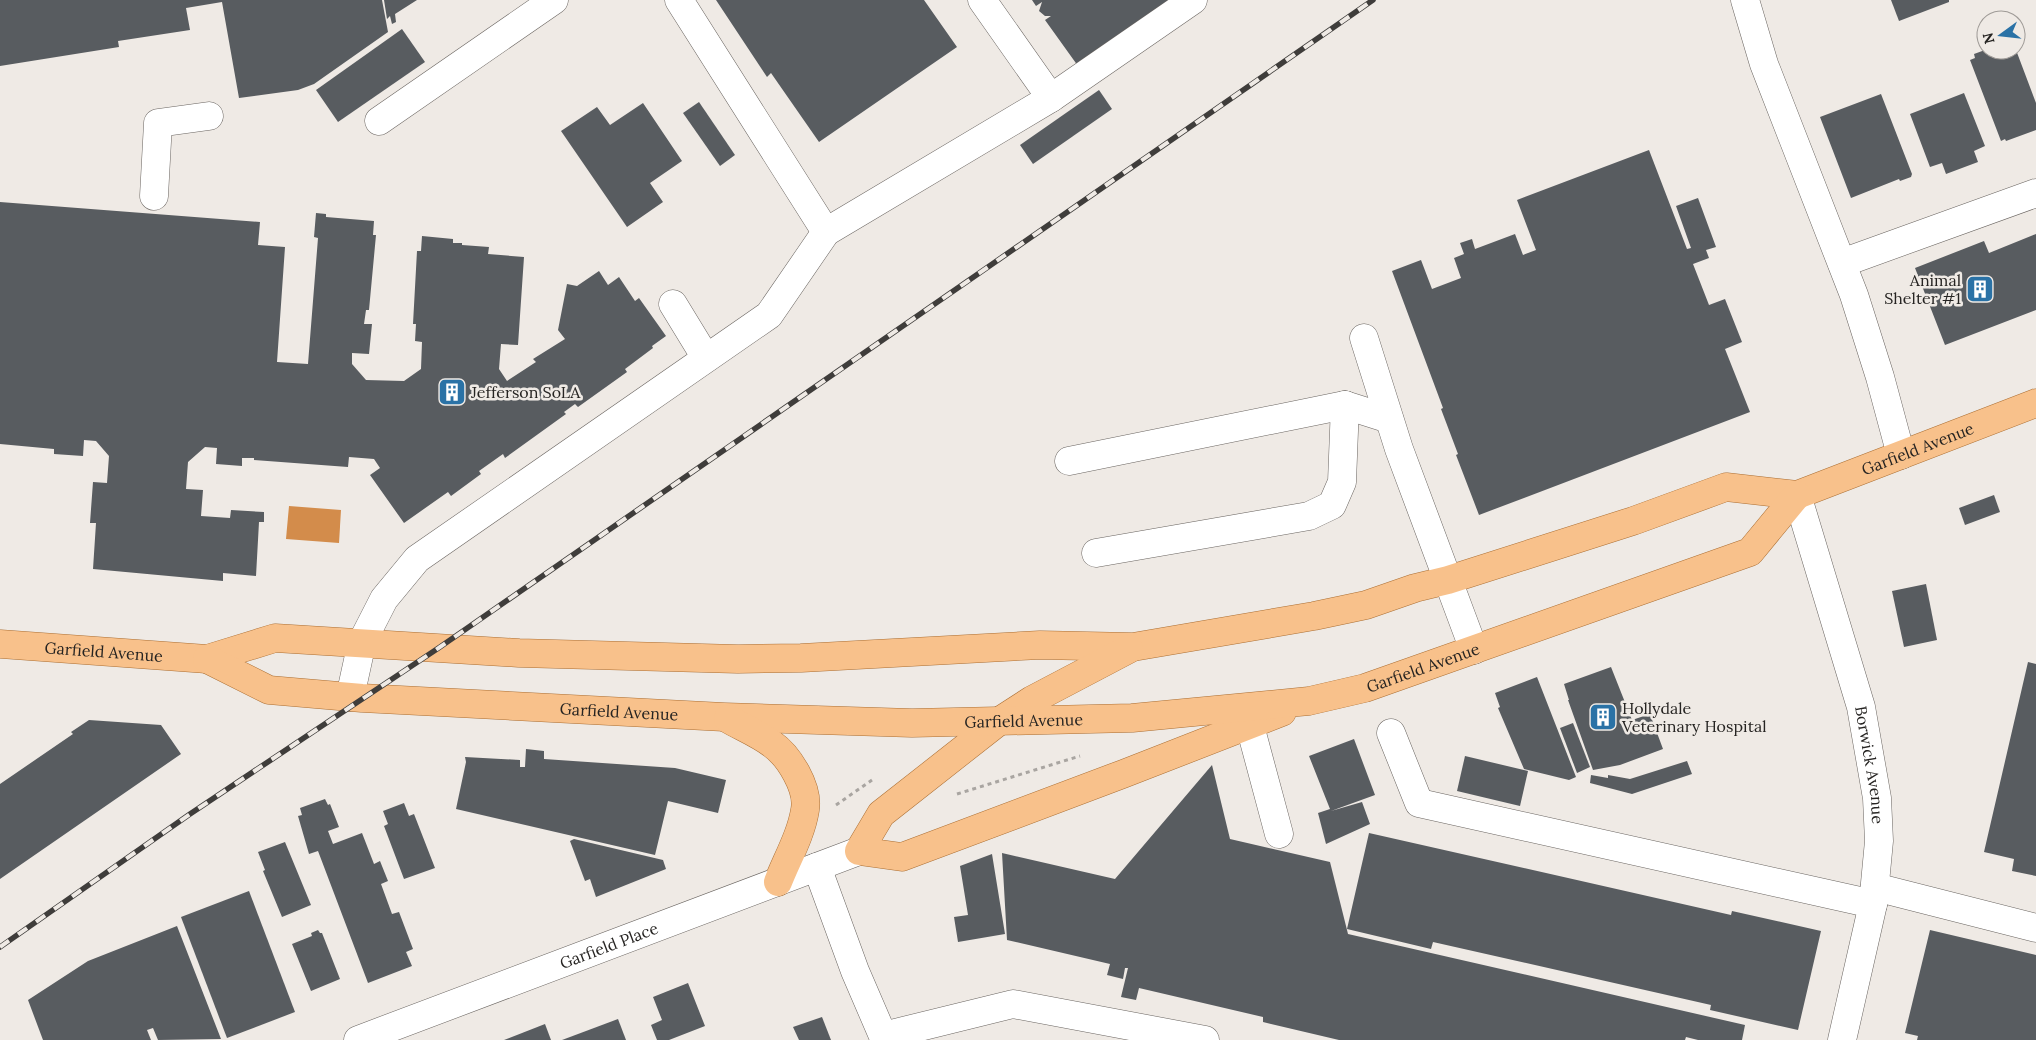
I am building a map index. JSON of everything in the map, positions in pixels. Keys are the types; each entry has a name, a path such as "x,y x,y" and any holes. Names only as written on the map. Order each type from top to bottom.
{"main road":[{"name":"Garfield Avenue","path":"0,644 207,659 275,638 519,653 738,659 841,656 1040,645 1133,647 1366,606 1415,588 1448,580 1633,520 1726,487 1797,495 2036,403"},
{"name":"Garfield Avenue","path":"207,659 269,690 350,697 724,718 912,724 1132,718 1309,700 1365,688 1750,552 1797,495"},
{"path":"1133,647 1032,700 998,722 881,814 859,851 902,857 1250,726 1309,700"},
{"path":"724,718 772,744 794,767 803,788 806,808 799,832 778,882"}],"street":[{"path":"379,121 554,0"},
{"path":"678,0 826,232"},
{"path":"982,0 1051,98"},
{"path":"350,697 362,642 384,599 417,559 769,315 826,232 1051,98 1193,0"},
{"path":"1745,0 1764,64 1854,295 1880,377 1901,455"},
{"path":"154,196 158,122 209,116"},
{"path":"1842,264 2036,193"},
{"path":"673,304 706,358"},
{"path":"1364,338 1389,419 1474,650"},
{"path":"1069,461 1345,405 1389,419"},
{"path":"1096,553 1308,516 1332,505 1342,482 1345,405"},
{"name":"Borwick Avenue","path":"1797,495 1849,662 1870,753 1878,798 1879,841 1874,895 1842,1040"},
{"path":"1250,726 1278,834"},
{"path":"1391,733 1419,803 2036,928"},
{"name":"Garfield Place","path":"358,1040 859,851"},
{"path":"817,867 855,971 883,1036 1013,1004 1204,1040"}],"path":[{"path":"953,796 1082,755"},
{"path":"834,807 874,778"}],"shaded area":[{"path":"289,506 341,510 339,543 286,539"}],"building":[{"path":"0,0 382,0 388,32 314,84 298,90 239,98 222,2 186,8 190,30 118,41 119,47 0,66"},
{"path":"384,0 417,0 395,14 396,22 392,24 390,16 387,19"},
{"path":"716,0 924,0 957,47 819,142 771,73 767,77"},
{"path":"1032,0 1173,0 1078,66 1045,20 1051,16 1045,16 1039,11 1042,2 1036,6"},
{"path":"1891,0 1949,0 1949,2 1899,21"},
{"path":"402,29 425,62 338,122 316,90"},
{"path":"1976,53 1976,60 2020,60 2036,103 2036,130 2001,141 1970,60 1975,58 1974,54"},
{"path":"1099,90 1112,109 1033,164 1020,145"},
{"path":"1964,93 1985,146 1974,151 1978,162 1946,174 1942,163 1930,167 1910,114"},
{"path":"1881,94 1912,174 1911,177 1900,181 1899,179 1851,198 1820,117"},
{"path":"699,102 735,155 720,166 683,113"},
{"path":"643,103 682,161 650,183 663,202 627,227 561,131 597,107 610,125"},
{"path":"1649,150 1687,249 1691,248 1676,206 1698,198 1716,247 1706,250 1709,258 1693,264 1709,305 1725,299 1742,342 1725,349 1750,412 1479,515 1456,455 1458,454 1441,409 1443,408 1392,271 1421,260 1432,289 1461,278 1454,258 1464,254 1460,243 1472,239 1475,249 1515,234 1523,255 1536,250 1517,200"},
{"name":"Jefferson SoLA","path":"0,202 260,222 258,245 285,247 277,362 308,364 318,238 314,237 316,213 326,214 326,217 374,221 373,235 376,235 369,310 366,310 364,324 372,324 369,354 352,353 352,364 366,380 404,381 421,369 422,342 415,341 416,324 413,324 417,251 421,251 422,236 453,239 453,243 462,243 462,245 489,247 488,254 524,257 518,345 501,344 499,369 507,381 536,362 533,359 565,339 558,330 567,284 577,286 599,271 608,285 619,277 635,301 639,298 666,336 625,369 627,372 578,407 575,404 564,412 566,414 505,458 503,454 479,471 481,474 451,496 448,492 404,523 370,475 380,468 374,459 349,457 348,467 242,458 242,466 216,464 217,448 205,447 188,462 186,489 203,490 201,516 230,518 231,510 264,512 264,522 259,522 256,576 223,573 223,581 93,569 96,523 90,523 93,482 107,483 109,456 96,441 84,440 83,456 54,454 54,449 0,444"},
{"name":"Animal Shelter #1","path":"2036,234 2036,310 1945,345 1915,268 1984,241 1989,253"},
{"path":"1994,495 2000,512 1965,525 1959,508"},
{"path":"1926,584 1937,640 1904,647 1892,591"},
{"path":"2028,662 2036,664 2036,876 2012,871 2014,859 1984,852"},
{"name":"Hollydale Veterinary Hospital","path":"1611,667 1632,720 1650,714 1663,749 1620,765 1593,770 1564,684"},
{"path":"1537,677 1576,777 1569,780 1524,769 1498,708 1500,707 1495,693"},
{"path":"89,720 161,725 181,754 0,879 0,784 73,734 71,732"},
{"path":"1573,723 1590,767 1577,773 1560,728"},
{"path":"1354,739 1375,795 1331,811 1362,802 1370,824 1326,844 1318,813 1330,809 1309,756"},
{"path":"526,749 544,751 544,759 675,768 726,780 718,813 668,801 655,855 456,809 466,762 465,757 520,760 520,767 525,767"},
{"path":"1465,756 1528,771 1520,806 1457,791"},
{"path":"1687,761 1692,774 1632,794 1590,783 1591,775 1608,778 1608,775 1630,779"},
{"path":"1212,765 1230,839 1330,862 1348,934 1745,1025 1742,1040 1698,1040 1686,1037 1685,1040 1339,1040 1263,1022 1263,1017 1139,988 1136,1000 1121,997 1128,968 1125,968 1123,979 1107,975 1110,964 1007,940 1002,853 1115,879"},
{"path":"325,799 328,805 330,804 339,827 328,831 333,844 362,833 374,864 380,861 388,881 381,884 392,914 399,912 413,949 406,952 412,966 368,983 318,851 309,854 298,816 302,815 300,808"},
{"path":"404,803 409,816 414,814 435,868 404,879 384,826 388,824 383,811"},
{"path":"1369,833 1731,915 1732,911 1821,931 1798,1030 1710,1010 1711,1005 1433,942 1431,949 1347,929"},
{"path":"574,839 663,860 666,869 596,897 590,879 585,881 570,841"},
{"path":"285,842 311,905 282,917 263,871 265,870 258,852"},
{"path":"992,854 1005,934 958,942 954,917 968,915 960,866"},
{"path":"249,891 295,1012 227,1038 181,917"},
{"path":"177,926 221,1039 158,1040 153,1028 147,1030 151,1040 43,1040 28,1000 88,961"},
{"path":"318,930 322,933 340,979 311,991 292,944 312,936 311,933"},
{"path":"1930,930 2036,955 2036,1040 1917,1040 1918,1036 1905,1033"},
{"path":"688,983 705,1026 669,1040 657,1040 651,1025 662,1020 653,997"},
{"path":"822,1017 831,1040 799,1040 793,1027"},
{"path":"618,1019 626,1040 562,1040"},
{"path":"545,1024 551,1040 504,1040"}],"railway":[{"path":"0,947 190,814 440,647 1373,0"}],"place":[{"name":"Animal Shelter #1","path":"1980,289"},
{"name":"Jefferson SoLA","path":"452,392"},
{"name":"Hollydale Veterinary Hospital","path":"1603,717"}]}
